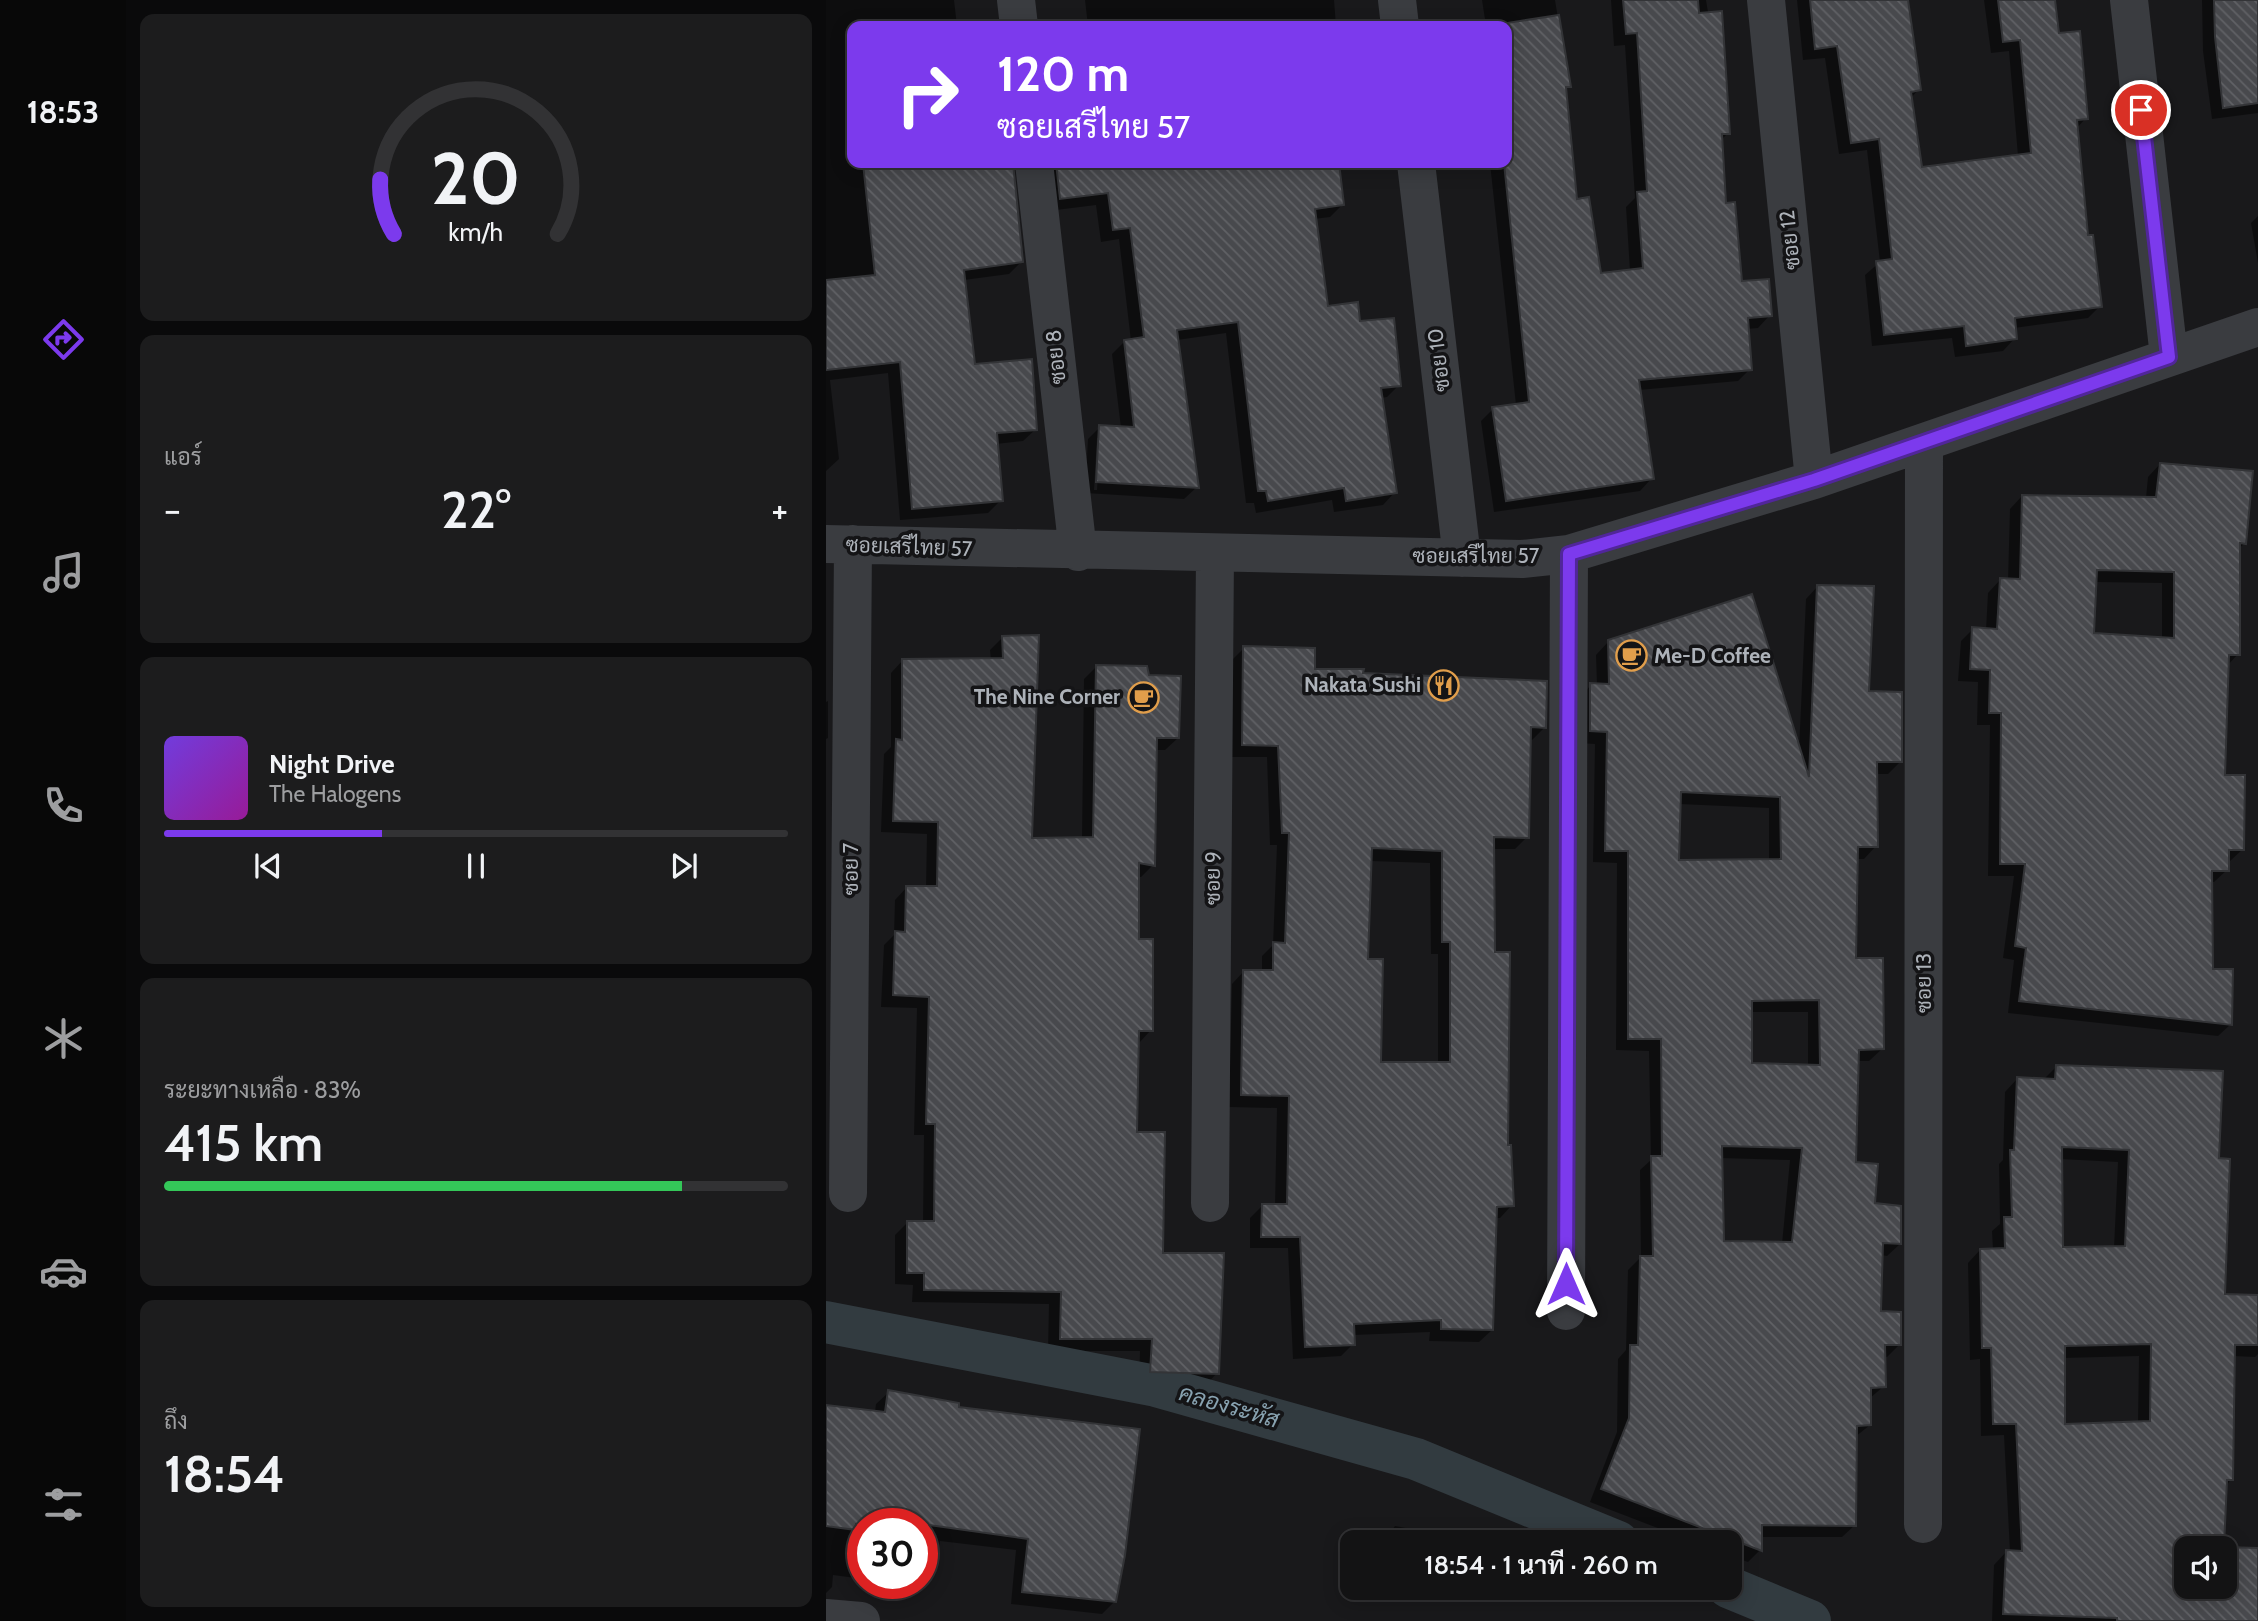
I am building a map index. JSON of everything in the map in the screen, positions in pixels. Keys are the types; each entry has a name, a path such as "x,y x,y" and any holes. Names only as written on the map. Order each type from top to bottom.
{"street":[{"path":"1016,0 1018,21"},
{"path":"1397,0 1399,21"},
{"name":"ซอย 12","path":"1766,0 1814,480"},
{"path":"2129,0 2169,357"},
{"name":"ซอย 8","path":"1035,168 1078,552"},
{"name":"ซอย 10","path":"1417,168 1462,558"},
{"name":"ซอยเสรีไทย 57","path":"840,544 1078,552 1522,559 1569,554 1814,480 2258,327"},
{"name":"ซอย 13","path":"1923,1524 1924,442"},
{"name":"ซอย 7","path":"840,544 848,1193"},
{"name":"ซอย 9","path":"1210,1203 1215,553"},
{"path":"1566,1311 1569,554"},
{"path":"826,1618 861,1621"}],"building":[{"path":"1623,0 1698,0 1699,13 1722,11 1730,134 1722,134 1726,203 1735,202 1742,281 1769,279 1772,316 1748,318 1752,370 1639,380 1654,479 1506,501 1492,407 1529,402 1505,168 1512,168 1512,22 1559,15 1571,87 1566,87 1577,199 1589,197 1601,273 1643,268 1637,192 1647,191 1637,33 1626,34"},
{"path":"1810,0 1908,0 1921,90 1911,92 1922,167 2031,153 2020,40 2003,42 1998,0 2055,0 2059,33 2080,31 2088,119 2077,120 2088,235 2093,235 2102,307 2015,318 2017,339 1966,346 1964,326 1884,335 1876,261 1892,259 1879,139 1851,143 1837,46 1815,49"},
{"path":"2214,0 2258,0 2258,103 2223,108"},
{"path":"864,168 1014,168 1023,262 964,270 975,364 1032,359 1037,430 997,433 1003,501 912,509 900,362 826,370 826,280 875,275"},
{"path":"1057,168 1340,168 1344,205 1315,209 1328,306 1358,302 1360,321 1394,318 1401,386 1381,388 1397,493 1346,501 1344,488 1268,501 1266,491 1258,491 1238,322 1177,330 1199,488 1096,482 1099,425 1134,427 1124,340 1144,337 1130,228 1113,230 1108,193 1060,199"},
{"path":"2160,463 2253,471 2246,544 2240,543 2240,655 2229,655 2225,775 2245,775 2244,850 2229,850 2229,871 2212,871 2213,969 2233,969 2232,1025 2019,1001 2026,948 2015,946 2025,864 2000,864 2001,713 1989,713 1990,670 1970,669 1972,627 1997,629 2000,578 2020,579 2022,495 2156,497","holes":["2097,570 2174,572 2174,638 2094,633"]},
{"path":"1817,585 1874,586 1869,691 1902,692 1902,762 1877,762 1878,847 1858,847 1856,958 1883,958 1884,1049 1859,1050 1856,1162 1878,1164 1875,1203 1901,1206 1901,1244 1883,1243 1881,1311 1901,1312 1901,1345 1885,1345 1886,1387 1871,1388 1871,1425 1857,1426 1856,1526 1762,1525 1762,1551 1742,1543 1742,1530 1707,1530 1601,1489 1629,1418 1630,1345 1638,1345 1640,1256 1653,1256 1651,1156 1662,1156 1661,1039 1628,1039 1628,851 1605,851 1607,732 1590,731 1590,683 1609,684 1608,640 1752,594 1809,777","holes":["1681,792 1780,797 1781,859 1679,860","1819,1000 1820,1065 1752,1063 1752,1001","1722,1146 1802,1148 1792,1242 1724,1241"]},
{"path":"1039,635 1032,838 1093,837 1096,665 1147,666 1149,675 1181,676 1179,738 1157,738 1155,866 1139,863 1139,939 1153,939 1153,1031 1139,1031 1137,1132 1165,1132 1163,1253 1224,1253 1219,1374 1150,1372 1152,1339 1060,1339 1061,1292 924,1290 924,1273 907,1273 907,1221 934,1221 935,1124 926,1124 929,997 893,995 895,931 905,932 906,886 937,886 938,822 893,821 896,739 902,740 902,659 1003,658 1002,636"},
{"path":"1243,646 1315,648 1315,669 1364,669 1363,673 1547,681 1546,728 1531,727 1529,838 1494,837 1495,952 1510,952 1508,1145 1511,1145 1514,1206 1497,1207 1493,1330 1441,1329 1441,1320 1354,1324 1355,1345 1305,1347 1300,1237 1261,1237 1262,1204 1287,1204 1289,1096 1241,1095 1243,970 1273,970 1273,942 1285,943 1289,833 1282,833 1278,746 1242,745","holes":["1372,848 1442,851 1442,942 1450,942 1450,1062 1381,1062 1383,959 1368,959"]},
{"path":"2056,1065 2223,1071 2219,1158 2230,1159 2225,1294 2258,1295 2258,1345 2235,1345 2233,1480 2227,1480 2224,1536 2174,1536 2174,1599 2237,1599 2237,1547 2258,1548 2258,1621 2117,1621 2117,1618 2003,1614 2006,1550 2022,1551 2016,1424 1993,1424 1991,1348 1982,1348 1980,1249 2005,1248 2004,1217 2012,1217 2010,1150 2014,1150 2017,1077 2055,1079","holes":["2062,1147 2129,1150 2125,1246 2063,1247","2151,1344 2150,1421 2065,1424 2065,1346"]},
{"path":"888,1390 959,1403 959,1407 1140,1429 1125,1555 1116,1602 1022,1592 1028,1539 938,1526 938,1508 847,1508 847,1529 826,1526 826,1405 885,1412"}],"waterway":[{"name":"คลองระหัส","path":"826,1322 1156,1386 1416,1459 1589,1530"},
{"name":"คลองระหัส","path":"1742,1593 1810,1621"}],"place":[{"name":"Me-D Coffee","path":"1631,656"},
{"name":"Nakata Sushi","path":"1444,685"},
{"name":"The Nine Corner","path":"1143,697"}],"route":[{"path":"1566,1284 1569,554 1814,480 2169,357 2141,110"}]}
